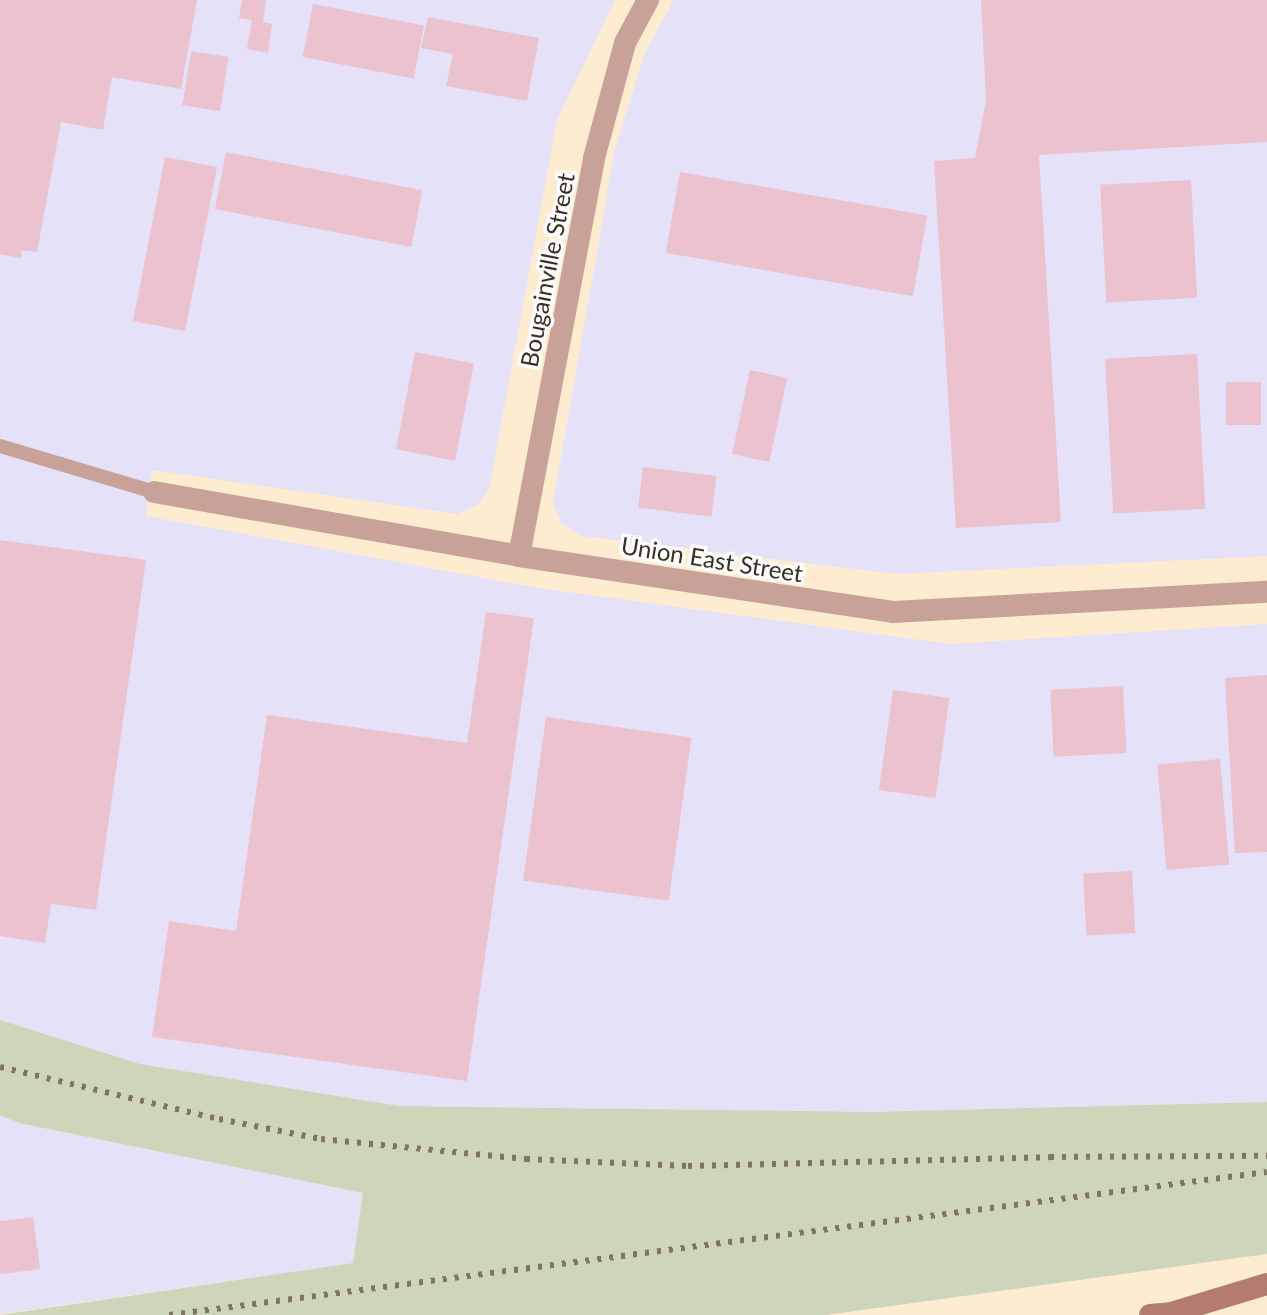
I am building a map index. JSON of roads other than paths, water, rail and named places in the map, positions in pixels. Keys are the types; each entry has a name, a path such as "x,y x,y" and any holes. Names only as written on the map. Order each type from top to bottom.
{"main road":[{"path":"1168,1314 1267,1284"}],"street":[{"name":"Bougainville Street","path":"519,556 594,158 625,43 648,0"},
{"name":"Union East Street","path":"154,492 519,556 893,612 1267,592"}],"lane":[{"path":"0,446 154,492"}],"railway":[{"path":"0,1067 219,1119 321,1139 526,1159 688,1166 1050,1157 1267,1156"},
{"path":"169,1315 1267,1172"}]}
